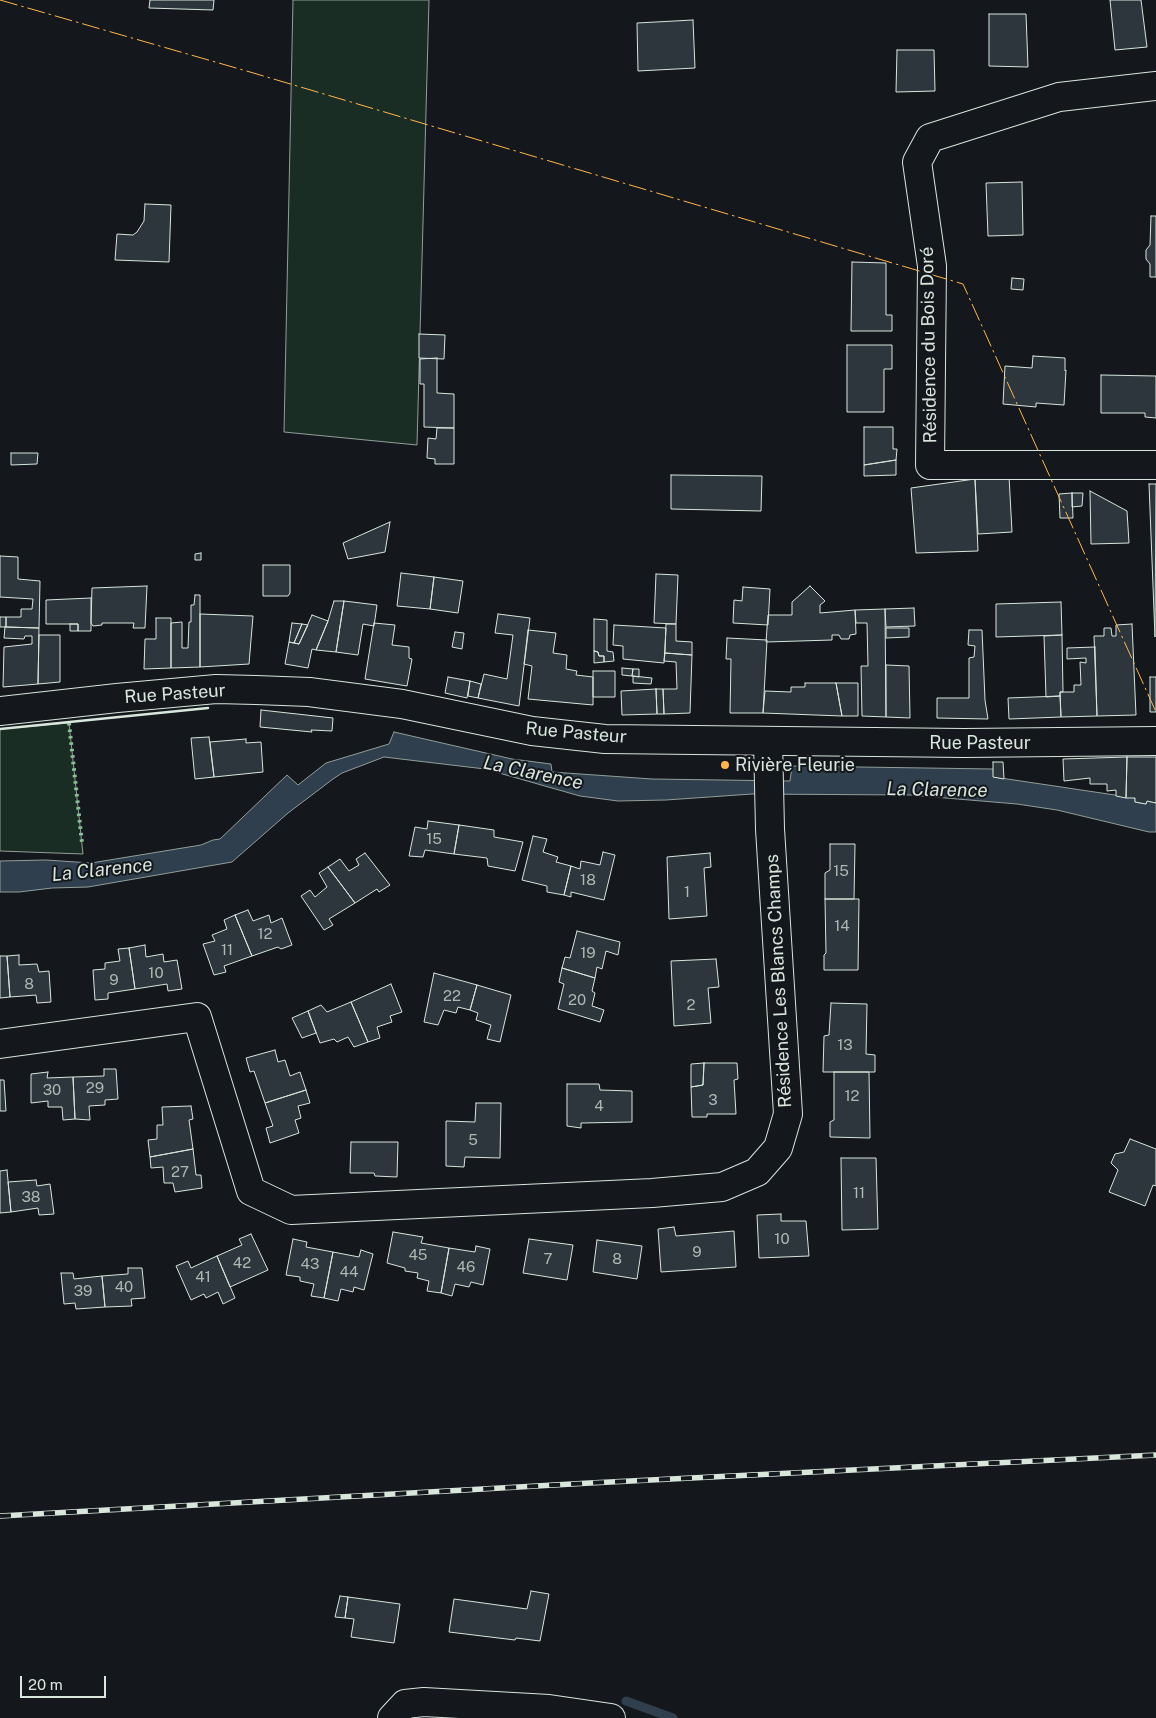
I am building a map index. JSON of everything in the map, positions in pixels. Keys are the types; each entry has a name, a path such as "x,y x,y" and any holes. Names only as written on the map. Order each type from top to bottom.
{"street":[{"name":"Résidence du Bois Doré","path":"1156,86 1059,97 930,138 917,162 932,266 930,465 1156,465"},
{"name":"Rue Pasteur","path":"0,711 216,689 309,692 402,704 532,731 605,739 974,743 1156,741"},
{"name":"Résidence Les Blancs Champs","path":"0,1044 197,1017 251,1190 291,1210 652,1193 722,1187 757,1172 778,1148 788,1114 769,800 768,741"},
{"path":"392,1718 405,1704 424,1702 550,1708 611,1718"}],"green space":[{"path":"293,0 429,0 417,445 284,432"},
{"path":"69,723 83,854 0,851 0,729"}],"water":[{"name":"La Clarence","path":"394,732 512,759 551,764 552,772 652,779 790,781 792,766 993,769 994,777 1135,798 1135,802 1146,804 1147,801 1156,803 1156,832 1149,832 1057,810 1017,804 910,795 752,794 666,800 618,801 580,796 485,769 384,757 342,773 333,779 288,813 232,862 88,887 0,892 0,861 46,860 91,863 201,845 220,839 287,775 298,785 326,763 389,744"}],"building":[{"path":"150,0 214,0 213,10 149,8"},
{"path":"1110,0 1141,0 1147,47 1115,50"},
{"path":"989,14 1026,14 1028,67 989,66"},
{"path":"693,20 695,68 638,71 637,23"},
{"path":"897,50 934,50 935,91 896,92"},
{"path":"1022,182 1023,235 988,236 986,183"},
{"path":"145,204 171,205 169,262 115,260 117,234 133,235 137,232 144,221"},
{"path":"1151,216 1156,216 1156,277 1150,277 1150,264 1146,259 1146,250 1150,245"},
{"path":"852,262 886,263 886,315 892,315 892,331 851,331"},
{"path":"1012,278 1024,279 1023,290 1011,289"},
{"path":"419,334 445,335 444,359 419,358"},
{"path":"847,345 892,345 892,369 884,369 884,412 847,412"},
{"path":"1033,356 1065,358 1064,405 1036,403 1036,407 1003,404 1005,366 1032,368"},
{"path":"437,358 437,393 454,394 454,428 424,427 424,384 420,384 420,359"},
{"path":"1101,375 1156,376 1156,418 1145,417 1145,413 1101,413"},
{"path":"864,427 893,427 893,449 897,449 896,460 864,465"},
{"path":"437,428 454,428 454,464 435,464 435,459 427,458 428,438 436,439"},
{"path":"11,453 38,453 37,464 11,465"},
{"path":"896,460 896,475 864,476 864,465"},
{"path":"671,475 762,476 761,511 671,509"},
{"path":"1009,476 1012,532 978,534 975,479"},
{"path":"975,479 978,551 916,553 911,488"},
{"path":"1149,484 1156,484 1155,637"},
{"path":"1090,491 1127,511 1129,543 1091,544"},
{"path":"1072,493 1083,493 1082,506 1072,507"},
{"path":"1072,493 1073,518 1060,518 1059,494"},
{"path":"390,522 385,552 348,559 343,543"},
{"path":"201,553 201,560 195,560 195,554"},
{"path":"0,556 18,557 18,579 40,581 39,628 6,627 6,617 21,617 21,609 32,609 33,599 0,597"},
{"path":"263,565 290,565 290,593 288,596 263,596"},
{"path":"401,573 434,577 430,609 397,606"},
{"path":"656,574 678,575 676,624 654,623"},
{"path":"434,577 463,581 458,613 430,609"},
{"path":"147,586 145,628 133,628 134,623 102,623 102,625 93,626 91,623 92,588"},
{"path":"810,586 825,601 820,605 820,613 855,610 856,634 850,635 849,639 841,639 839,635 832,635 832,640 766,642 768,615 792,615 792,602"},
{"path":"743,587 770,589 768,625 733,623 734,600 742,601"},
{"path":"195,595 200,595 200,667 171,668 171,623 182,622 182,648 188,648 191,605 194,605"},
{"path":"91,598 91,631 78,631 78,624 46,624 46,600"},
{"path":"334,601 344,601 336,652 316,650 328,621"},
{"path":"344,601 377,605 374,626 363,624 358,655 336,652"},
{"path":"1061,602 1062,635 996,637 996,604"},
{"path":"914,608 915,626 886,627 885,609"},
{"path":"885,609 886,717 862,716 861,666 868,666 867,623 856,623 855,610"},
{"path":"200,614 253,616 249,664 200,667"},
{"path":"498,614 530,618 519,706 478,698 484,674 507,679 513,635 495,633"},
{"path":"312,615 328,621 316,650 312,649 308,668 285,664 289,642 299,644"},
{"path":"0,617 6,617 6,627 0,627"},
{"path":"156,618 171,618 171,668 144,669 145,639 156,639"},
{"path":"594,619 607,620 607,651 613,652 614,661 604,662 604,656 599,656 598,652 594,651"},
{"path":"292,623 302,624 294,643 289,642"},
{"path":"374,623 395,625 392,645 409,647 409,658 412,659 407,686 365,679"},
{"path":"70,624 78,624 78,631 70,631"},
{"path":"302,624 308,625 299,644 294,643"},
{"path":"666,624 676,624 676,641 692,642 692,655 665,653"},
{"path":"1132,624 1136,715 1097,716 1094,636 1104,636 1104,628 1111,628 1112,636 1116,636 1116,625"},
{"path":"614,625 666,628 664,663 623,659 623,646 613,645"},
{"path":"5,627 39,628 38,684 3,687 4,647 32,644 32,636 25,636 24,639 4,638"},
{"path":"886,628 909,628 909,637 886,638"},
{"path":"528,630 556,633 553,653 567,655 566,669 577,671 576,675 593,677 593,705 528,699 532,666 524,664"},
{"path":"969,630 982,630 985,700 988,719 937,718 937,698 969,698 969,658 974,657 975,646 968,645"},
{"path":"455,632 464,633 462,649 452,647"},
{"path":"39,635 60,635 60,682 38,684"},
{"path":"1062,635 1063,692 1060,692 1060,696 1046,697 1044,636"},
{"path":"727,638 767,640 763,713 730,713 731,659 726,659"},
{"path":"1095,647 1097,716 1061,717 1060,692 1074,692 1074,685 1081,685 1080,662 1086,663 1086,658 1067,659 1067,648"},
{"path":"594,651 598,652 599,656 604,656 604,662 594,663"},
{"path":"665,653 692,655 690,713 664,714 663,689 677,689 676,662 664,661"},
{"path":"886,665 909,666 910,718 886,717"},
{"path":"622,668 633,669 632,676 622,675"},
{"path":"633,669 639,669 639,677 632,676"},
{"path":"593,671 615,671 615,697 593,697"},
{"path":"633,676 652,678 651,684 633,683"},
{"path":"448,677 470,681 467,698 445,693"},
{"path":"1150,677 1156,677 1156,712 1150,712"},
{"path":"470,681 481,684 478,698 468,696"},
{"path":"805,683 836,683 842,716 763,713 765,691 791,692 791,687 805,687"},
{"path":"836,683 858,683 858,716 842,716"},
{"path":"656,689 663,689 664,714 657,714"},
{"path":"656,689 657,714 622,715 621,691"},
{"path":"1060,696 1061,717 1009,719 1008,698"},
{"path":"261,710 333,718 332,731 311,730 312,732 260,727"},
{"path":"209,737 214,777 195,779 191,738"},
{"path":"246,739 246,743 261,742 263,772 214,777 210,742"},
{"path":"1127,757 1126,798 1116,796 1116,790 1107,791 1107,784 1090,784 1090,778 1064,781 1063,759"},
{"path":"1127,757 1156,757 1156,803 1147,801 1146,804 1135,802 1135,798 1126,798"},
{"path":"993,762 1003,762 1004,779 993,777"},
{"path":"428,821 459,825 454,854 425,850 423,857 409,856 415,827 427,829"},
{"path":"459,825 494,830 494,837 523,842 515,871 488,866 487,858 454,854"},
{"path":"533,836 547,839 543,852 558,857 556,862 571,866 564,895 547,892 547,886 522,880"},
{"path":"830,844 855,844 854,899 825,899 825,873 830,870"},
{"path":"603,852 615,855 604,900 571,892 571,897 564,895 571,866 580,869 581,861 600,865"},
{"path":"365,853 390,885 379,892 377,889 355,903 328,867 340,859 349,871 359,865 356,859"},
{"path":"710,853 711,867 704,868 707,916 669,919 667,857"},
{"path":"328,867 355,903 329,919 333,925 324,930 301,896 310,890 315,897 327,887 319,873"},
{"path":"825,899 859,899 858,970 824,970 824,955 826,953"},
{"path":"248,910 253,921 269,915 271,923 282,918 292,945 281,949 278,947 252,956 235,915"},
{"path":"235,915 252,956 224,966 226,972 214,975 203,944 215,941 212,935 227,929 224,920"},
{"path":"577,931 620,942 618,955 606,951 602,969 597,967 595,978 562,968 565,957 570,958"},
{"path":"145,945 146,957 163,954 164,962 177,960 182,989 168,991 167,984 135,989 129,948"},
{"path":"129,948 135,989 108,993 108,999 95,1000 93,970 105,969 105,963 120,961 118,949"},
{"path":"19,955 19,965 37,964 39,972 49,971 51,1002 37,1003 36,995 10,997 7,956"},
{"path":"0,956 7,956 10,997 0,998"},
{"path":"716,959 719,987 708,988 711,1023 674,1026 671,961"},
{"path":"562,968 595,978 592,991 595,993 592,1006 604,1010 600,1022 558,1009 564,984 559,982"},
{"path":"434,973 477,985 470,1010 458,1007 456,1013 444,1010 438,1025 424,1022"},
{"path":"391,984 402,1012 390,1016 392,1022 377,1027 380,1038 368,1042 351,1002"},
{"path":"477,985 511,995 500,1042 487,1039 491,1025 476,1020 478,1013 470,1010"},
{"path":"351,1002 368,1042 354,1047 348,1037 337,1042 334,1039 320,1043 308,1011 321,1005 327,1012"},
{"path":"831,1003 867,1004 866,1054 875,1055 875,1072 823,1072 824,1036 829,1035"},
{"path":"308,1011 316,1033 302,1038 292,1018"},
{"path":"275,1050 278,1062 285,1060 290,1076 300,1072 306,1090 265,1103 254,1071 250,1072 246,1058"},
{"path":"704,1063 703,1085 691,1087 691,1064"},
{"path":"704,1063 737,1063 738,1079 734,1080 736,1114 707,1114 707,1117 692,1117 691,1087 703,1085"},
{"path":"104,1069 116,1069 118,1099 105,1100 105,1105 89,1106 90,1120 75,1119 73,1077 104,1076"},
{"path":"48,1072 47,1078 73,1077 75,1119 63,1120 62,1107 48,1107 48,1101 31,1103 31,1074"},
{"path":"834,1072 869,1072 870,1138 830,1137 830,1122 834,1120"},
{"path":"0,1080 4,1080 6,1111 0,1111"},
{"path":"567,1084 599,1084 600,1090 632,1091 632,1122 581,1123 581,1128 567,1126"},
{"path":"306,1090 310,1103 298,1106 301,1118 295,1120 299,1133 270,1143 266,1128 273,1126 265,1103"},
{"path":"476,1103 501,1103 500,1158 465,1157 464,1167 446,1166 446,1121 475,1122"},
{"path":"191,1106 193,1119 189,1120 193,1149 150,1157 148,1140 157,1139 157,1125 163,1125 162,1107"},
{"path":"1130,1139 1156,1149 1156,1186 1153,1185 1145,1206 1109,1192 1118,1170 1111,1163 1115,1154 1124,1152"},
{"path":"351,1142 398,1142 397,1177 375,1176 374,1173 350,1173"},
{"path":"193,1149 196,1175 201,1175 202,1188 175,1192 173,1183 164,1183 163,1167 151,1168 150,1157"},
{"path":"841,1158 876,1158 878,1229 842,1230"},
{"path":"7,1170 11,1212 0,1213 0,1171"},
{"path":"36,1180 37,1186 50,1184 54,1214 39,1215 38,1208 11,1212 8,1182"},
{"path":"781,1214 781,1221 806,1221 809,1256 759,1258 757,1215"},
{"path":"674,1227 676,1236 734,1231 736,1267 661,1272 658,1229"},
{"path":"393,1232 423,1237 421,1243 449,1248 441,1293 427,1291 429,1281 417,1278 418,1273 405,1271 405,1268 387,1263"},
{"path":"251,1234 268,1270 230,1287 217,1256 242,1245 239,1239"},
{"path":"293,1239 307,1242 306,1247 333,1252 324,1298 311,1296 314,1284 300,1281 300,1277 286,1275"},
{"path":"529,1239 573,1245 567,1280 523,1273"},
{"path":"597,1240 642,1246 637,1279 593,1272"},
{"path":"476,1246 490,1249 483,1285 471,1282 469,1287 455,1284 452,1296 441,1293 449,1248 475,1252"},
{"path":"361,1250 373,1254 364,1290 354,1287 353,1292 341,1289 338,1301 324,1298 333,1252 359,1257"},
{"path":"217,1256 235,1298 223,1304 218,1292 206,1298 204,1294 191,1300 176,1266 188,1261 191,1268"},
{"path":"128,1268 142,1268 145,1298 131,1299 132,1306 105,1307 102,1276 128,1274"},
{"path":"61,1273 73,1273 74,1279 102,1276 105,1307 76,1309 75,1303 64,1304"},
{"path":"531,1591 549,1594 540,1641 449,1632 454,1599 527,1609"},
{"path":"340,1596 348,1597 345,1618 335,1617"},
{"path":"348,1597 400,1604 394,1643 351,1637 354,1619 345,1618"}],"waterway":[{"path":"626,1701 673,1718"}],"railway":[{"path":"0,1516 590,1483 1156,1455"}],"hedge":[{"path":"69,723 82,843"}],"wall":[{"path":"0,729 208,708"}],"power":[{"path":"0,0 250,72 963,284 1156,712"}],"place":[{"name":"Rivière Fleurie","path":"725,765"}]}
